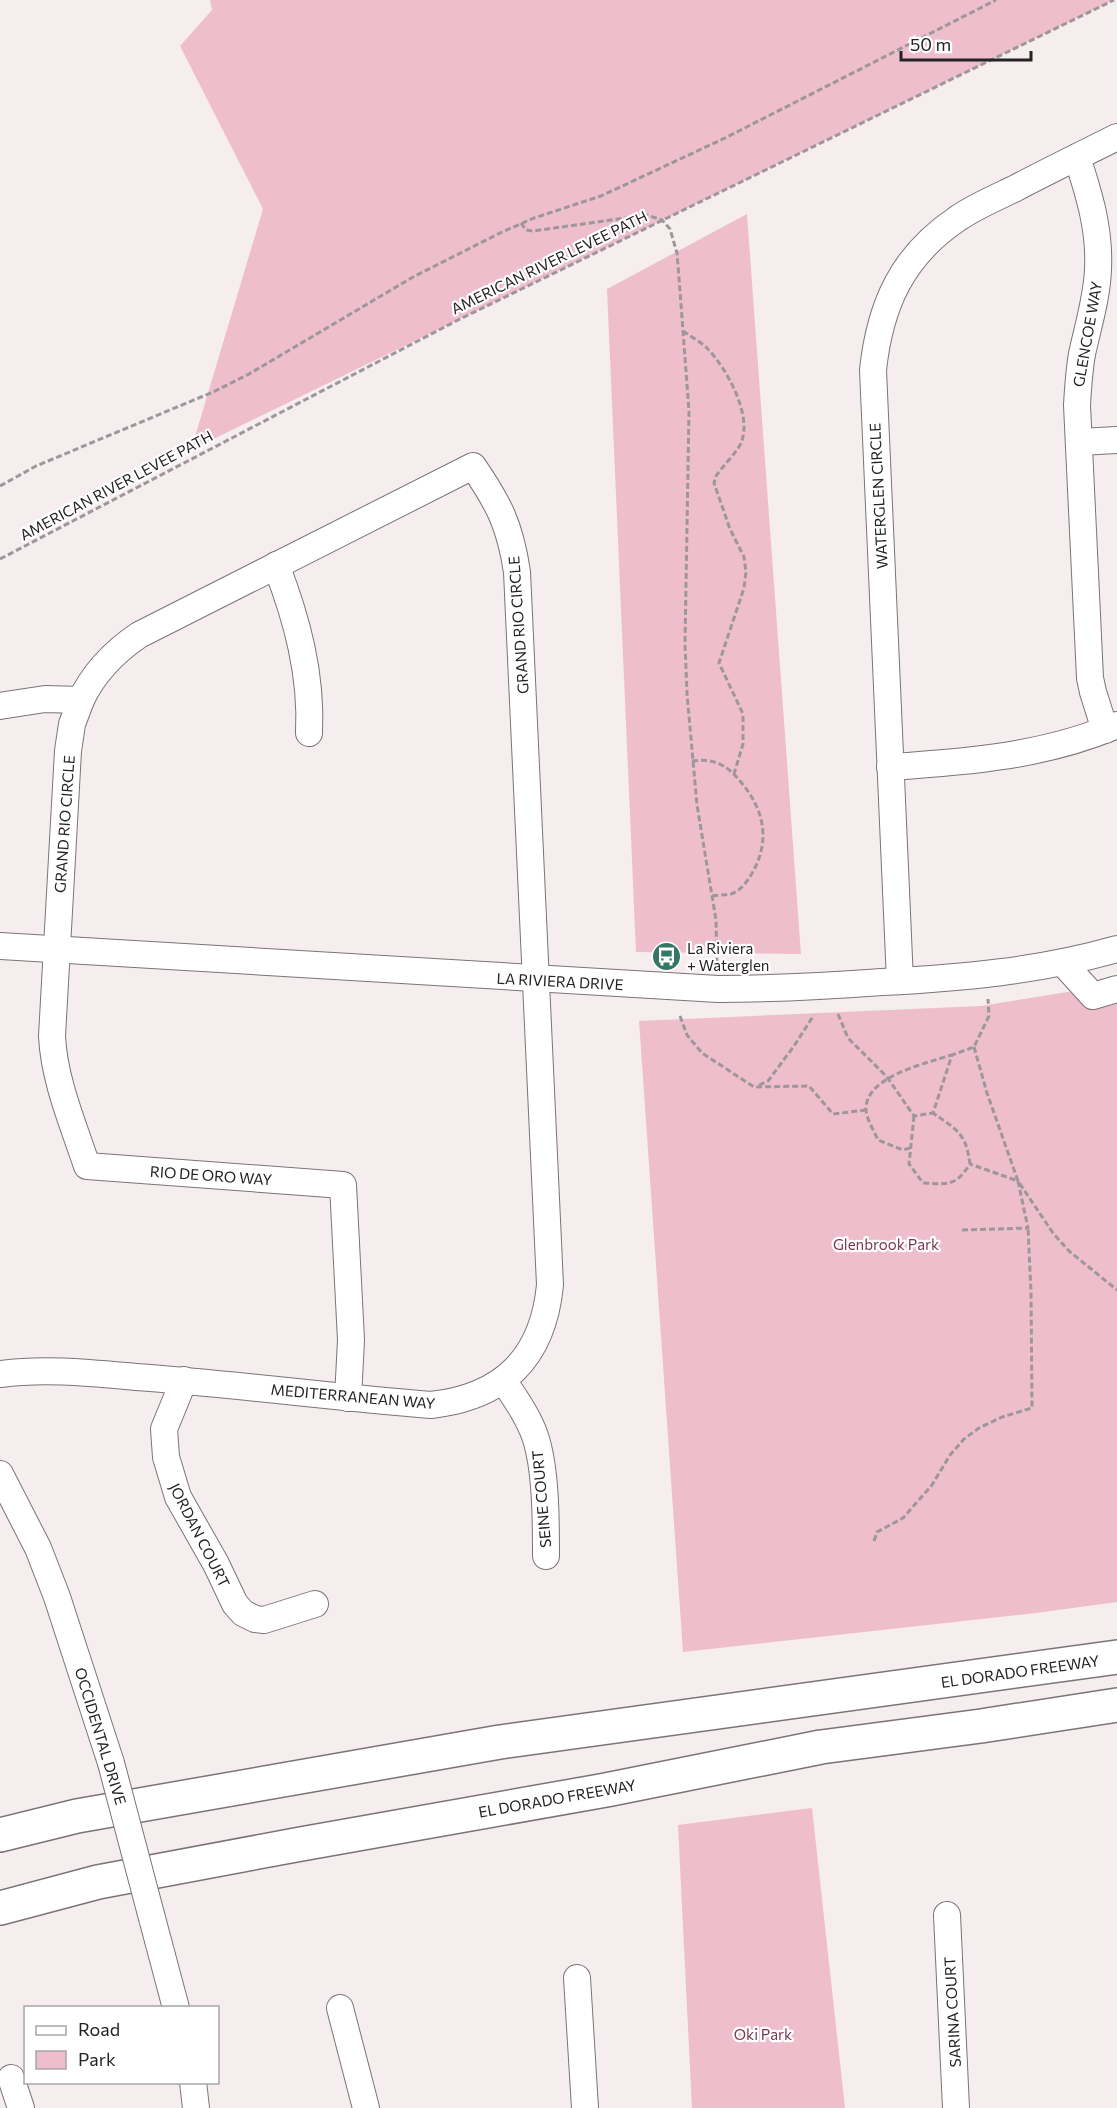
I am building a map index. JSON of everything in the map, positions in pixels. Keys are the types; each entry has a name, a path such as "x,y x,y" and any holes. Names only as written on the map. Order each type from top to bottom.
{"highway":[{"name":"EL DORADO FREEWAY","path":"0,1834 77,1816 500,1742 1117,1657"},
{"name":"EL DORADO FREEWAY","path":"0,1908 98,1882 313,1841 606,1790 821,1746 981,1726 1117,1705"}],"street":[{"name":"WATERGLEN CIRCLE","path":"900,981 873,370 875,344 881,319 903,272 937,233 969,211 1117,136"},
{"name":"GLENCOE WAY","path":"1077,157 1097,230 1098,269 1094,307 1078,380 1090,678 1093,692 1111,727"},
{"path":"1079,442 1117,440"},
{"name":"GRAND RIO CIRCLE","path":"56,950 68,751 72,724 81,700 101,668 118,650 139,635 473,466 495,498 505,521 513,546 517,572 536,980"},
{"path":"276,566 301,641 309,686 309,733"},
{"path":"0,706 45,699 81,700"},
{"path":"890,767 1005,757 1041,749 1111,727"},
{"name":"LA RIVIERA DRIVE","path":"0,946 536,980 718,989 768,989 986,975 1064,963 1117,949"},
{"name":"RIO DE ORO WAY","path":"56,950 52,1048 68,1109 87,1166 343,1185 351,1340 348,1398"},
{"path":"1064,963 1093,996 1117,989"},
{"name":"MEDITERRANEAN WAY","path":"0,1374 27,1370 54,1371 184,1380 348,1398 439,1404 468,1399 503,1380 529,1352 541,1330 548,1306 550,1285 536,980"},
{"name":"JORDAN COURT","path":"184,1380 164,1429 166,1457 178,1497 216,1564 235,1604 243,1613 255,1619 264,1620 315,1604"},
{"name":"SEINE COURT","path":"503,1380 525,1414 535,1437 541,1462 546,1556"},
{"name":"OCCIDENTAL DRIVE","path":"0,1474 38,1548 57,1597 111,1762 176,2006"},
{"name":"SARINA COURT","path":"947,1915 956,2108"},
{"path":"577,1978 585,2108"},
{"path":"340,2008 366,2108"},
{"path":"11,2078 21,2108"},
{"path":"193,2084 196,2108"}],"path":[{"path":"0,486 36,466 213,392 249,374 413,277 521,223 601,196 716,143 996,0"},
{"name":"AMERICAN RIVER LEVEE PATH","path":"0,559 448,325 1114,0"},
{"path":"521,223 526,230 532,231 647,215 662,220 670,229 677,253 689,430 685,643 692,761 716,920 718,989"},
{"path":"683,331 706,347 726,374 737,395 743,420 742,440 716,476 714,483 729,529 744,557 746,572 744,588 719,663 743,714 742,744 734,774"},
{"path":"692,761 705,759 730,768 758,805 763,824 762,850 746,885 732,894 712,896"},
{"path":"874,1541 877,1532 903,1518 932,1485 950,1455 963,1439 1002,1417 1032,1408 1028,1228 1018,1181 990,1102 974,1047 989,1016 988,999"},
{"path":"838,1014 848,1038 887,1078 914,1116 909,1164 922,1183 946,1184 960,1178 970,1164 968,1149 960,1132 933,1113 914,1116"},
{"path":"754,1087 768,1081 814,1015"},
{"path":"680,1016 687,1035 702,1053 754,1087 809,1086 833,1114 866,1110"},
{"path":"910,1148 903,1150 878,1140 866,1110 872,1089 887,1078 974,1047"},
{"path":"933,1113 952,1055"},
{"path":"970,1164 1018,1181 1068,1251 1117,1290"},
{"path":"962,1230 1028,1228"}],"green space":[{"path":"210,0 1114,0 191,450 263,209 180,46 212,10"},
{"path":"747,214 801,954 636,952 607,289"},
{"name":"Glenbrook Park","path":"1117,978 1117,1602 683,1652 639,1021 981,1006 1074,991"},
{"name":"Oki Park","path":"812,1808 845,2108 692,2108 678,1825"}],"place":[{"name":"La Riviera + Waterglen","path":"666,957"}]}
